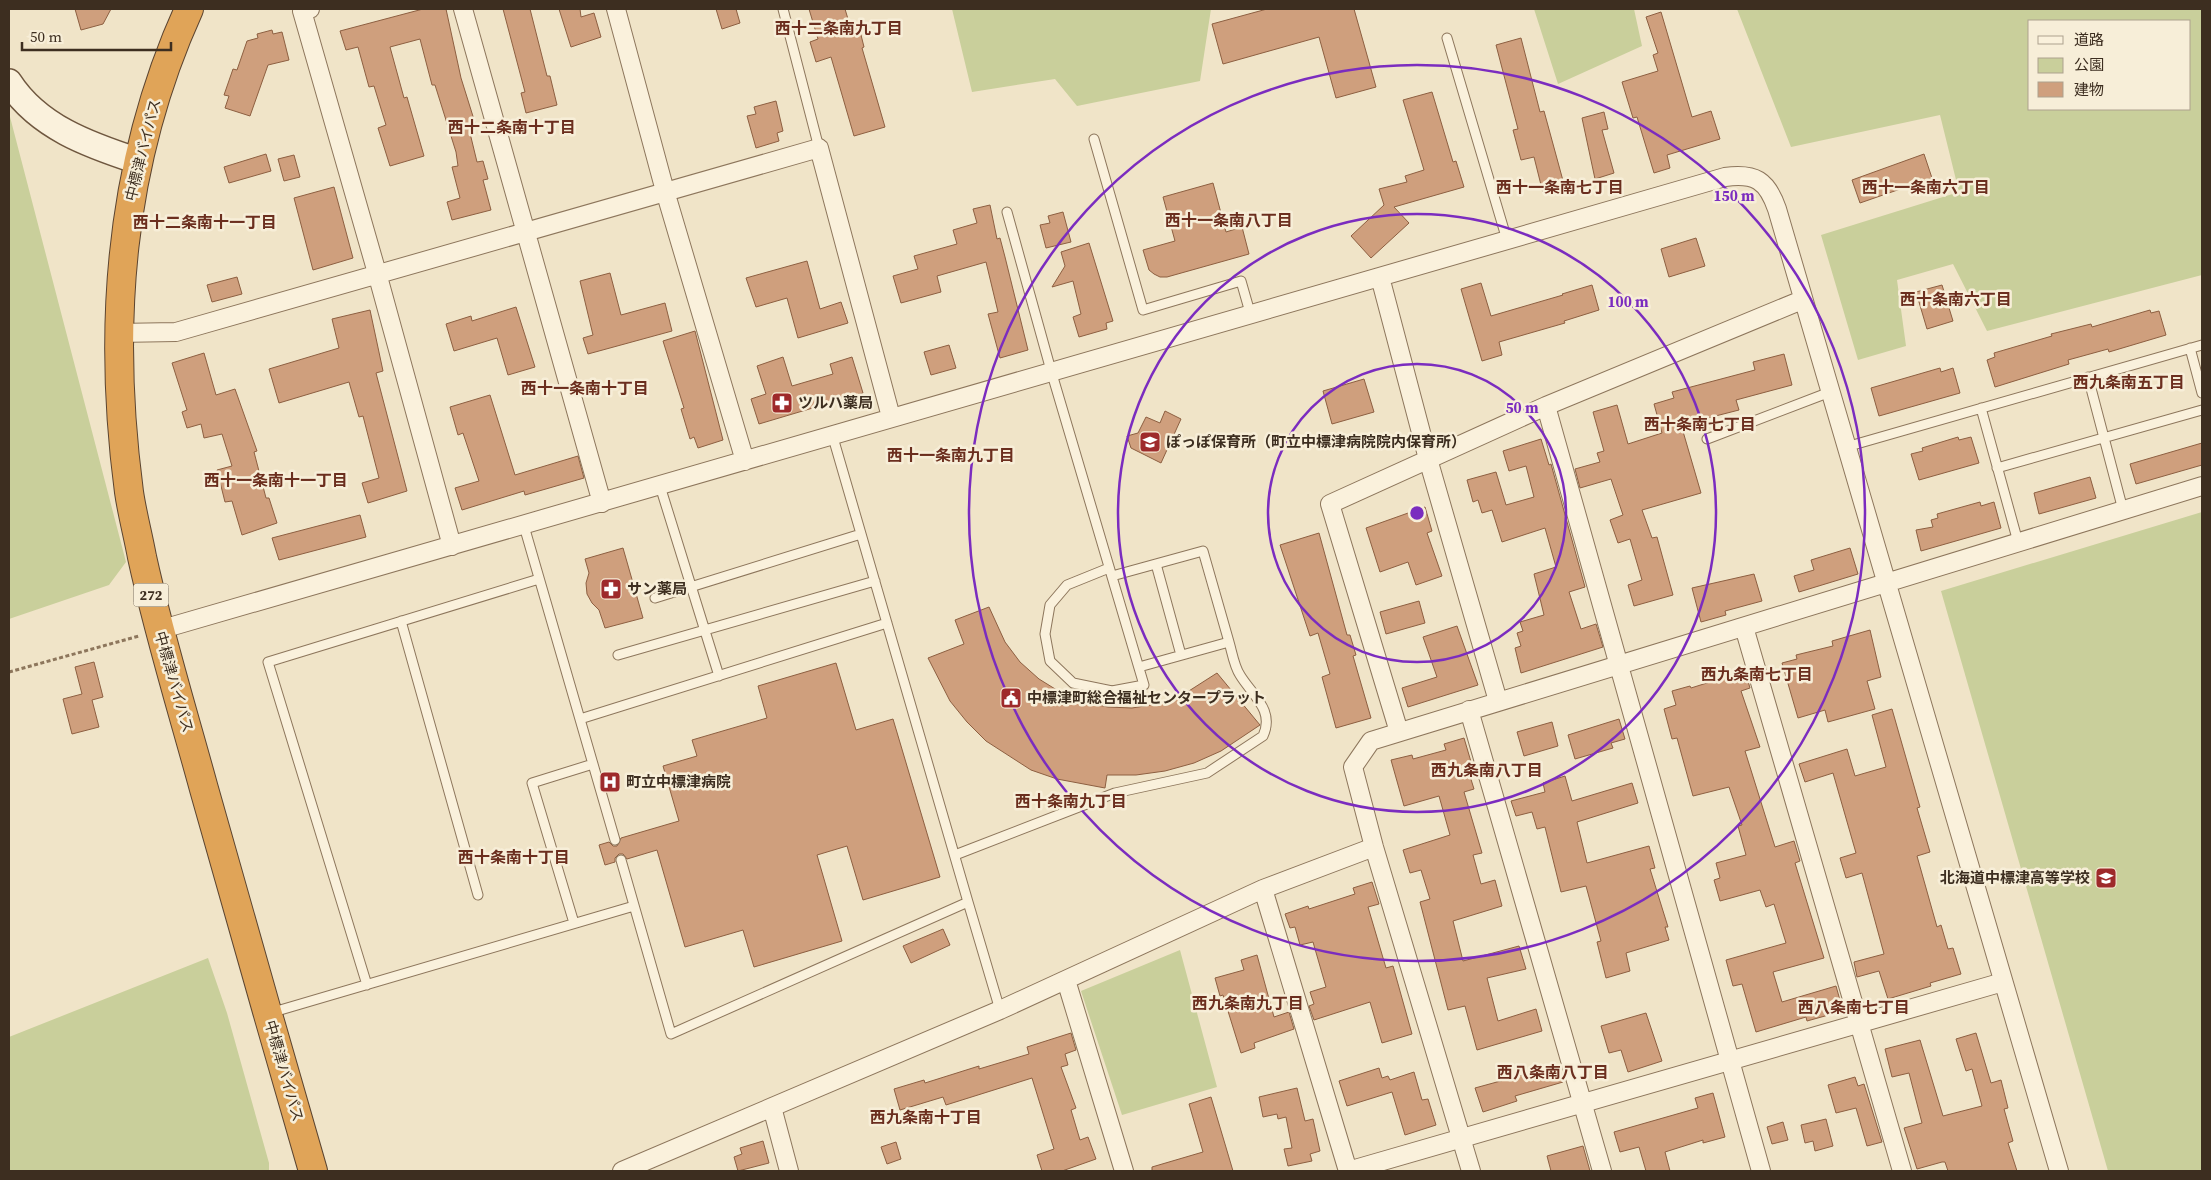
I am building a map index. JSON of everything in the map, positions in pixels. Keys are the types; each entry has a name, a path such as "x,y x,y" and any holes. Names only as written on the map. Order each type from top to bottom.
{"highway":[{"name":"中標津バイパス","path":"189,9 162,76 138,161 127,219 120,278 117,333 129,494 159,630 313,1171"}],"street":[{"path":"310,9 302,11 452,546"},
{"path":"464,9 602,503"},
{"path":"616,9 665,191 746,460"},
{"path":"9,82 18,96 36,114 54,126 77,138 138,161"},
{"path":"117,333 176,332 377,273 820,148 891,417"},
{"path":"159,630 524,526 891,417 1052,374 1725,177 1741,175 1753,177 1771,193 2059,1171"},
{"path":"1380,277 1428,459 1498,701"},
{"path":"1399,732 1330,504 1546,406 1802,300"},
{"path":"1546,406 1728,1061 1761,1171"},
{"path":"1471,1171 1374,847 1353,767 1371,740 2202,486"},
{"path":"1744,627 1902,1171"},
{"path":"1468,710 1602,1171"},
{"path":"622,1171 1000,1010 1263,889 1374,847"},
{"path":"1263,889 1348,1171 2003,982"},
{"path":"1066,980 1124,1171"},
{"path":"772,1107 790,1171"}],"lane":[{"path":"782,9 820,148"},
{"path":"1447,38 1507,240"},
{"path":"1094,139 1143,310 1241,281 1251,316"},
{"path":"955,855 1115,793 1207,773 1263,736 1267,717 1260,702 1239,674 1203,551 1156,564 1111,572 1067,585 1050,605 1045,634 1050,661 1073,683 1112,691 1144,685 1111,572 1052,374 1008,212"},
{"path":"1846,447 2202,345"},
{"path":"2190,348 2202,393"},
{"path":"2088,377 2123,510"},
{"path":"1707,439 1830,392"},
{"path":"1981,408 2018,542"},
{"path":"1997,468 2202,410"},
{"path":"832,434 1000,1010"},
{"path":"660,486 719,676"},
{"path":"524,526 615,840"},
{"path":"655,598 861,534"},
{"path":"1156,564 1181,655"},
{"path":"367,985 268,662 539,579"},
{"path":"618,655 875,581"},
{"path":"400,621 478,895"},
{"path":"580,720 887,623"},
{"path":"1139,667 1229,642"},
{"path":"574,924 532,783 593,764"},
{"path":"621,860 671,1034 968,902"},
{"path":"267,1014 634,906"}],"path":[{"path":"9,672 159,630"}],"green space":[{"path":"952,9 1211,9 1200,81 1077,106 1055,79 972,92"},
{"path":"1534,9 1634,9 1642,46 1558,84"},
{"path":"1737,9 2202,9 2202,275 1987,331 1953,264 1897,280 1906,346 1858,360 1821,235 1959,192 1940,115 1791,147"},
{"path":"9,113 126,562 109,585 9,619"},
{"name":"北海道中標津高等学校","path":"2202,512 2202,1171 2108,1171 1941,591"},
{"path":"1180,950 1217,1087 1122,1115 1081,991"},
{"path":"208,958 227,1013 269,1163 269,1171 9,1171 9,1037"}],"building":[{"path":"75,9 111,9 103,24 81,30"},
{"path":"423,9 446,9 461,78 476,126 469,129 477,162 483,161 488,179 483,180 491,210 452,220 447,202 460,198 452,167 458,166 456,152 435,85 432,85 420,39 390,47 404,98 407,97 424,156 390,166 378,128 386,125 374,86 369,87 358,47 346,50 340,31"},
{"path":"503,9 530,9 547,76 550,76 557,105 526,113 521,93 525,92"},
{"path":"559,9 580,9 581,17 594,13 601,37 571,47"},
{"path":"716,9 736,9 740,23 722,29"},
{"path":"809,9 845,9 851,29 859,27 864,47 862,48 885,127 854,136 831,57 816,62 810,42 818,39"},
{"path":"1267,9 1354,9 1376,87 1336,98 1319,37 1223,64 1212,24"},
{"path":"1661,12 1692,117 1711,111 1720,139 1667,155 1670,168 1654,173 1637,117 1633,118 1622,82 1658,71 1653,55 1658,53 1646,17"},
{"path":"272,30 273,34 282,32 289,60 268,65 250,116 225,108 229,96 224,95 233,69 237,70 247,41 258,38 257,34"},
{"path":"1521,38 1540,112 1544,111 1565,188 1543,193 1534,157 1521,160 1513,130 1518,129 1496,45"},
{"path":"1432,92 1453,162 1456,161 1464,187 1394,207 1409,223 1371,258 1351,236 1384,205 1379,189 1407,182 1405,176 1424,170 1403,100"},
{"path":"776,101 783,131 777,133 779,141 756,148 747,116 756,114 754,107"},
{"path":"1604,112 1608,129 1602,130 1614,173 1595,179 1582,118"},
{"path":"266,154 271,171 229,183 224,167"},
{"path":"1924,154 1932,178 1860,203 1852,180"},
{"path":"294,155 300,177 284,181 278,159"},
{"path":"1213,183 1226,232 1242,227 1249,254 1167,277 1160,277 1154,274 1149,270 1143,250 1175,241 1163,197"},
{"path":"334,187 353,258 313,270 294,198"},
{"path":"990,205 997,239 1000,238 1028,350 1000,358 988,314 998,312 986,262 937,276 941,292 901,303 893,276 918,269 914,256 957,244 953,230 977,223 973,209"},
{"path":"1063,212 1071,242 1046,248 1040,225 1050,223 1048,216"},
{"path":"1696,238 1705,266 1669,277 1661,249"},
{"path":"1089,243 1113,321 1106,323 1107,329 1079,337 1073,317 1081,314 1073,281 1052,287 1065,266 1061,252"},
{"path":"807,261 820,309 841,302 848,323 798,338 787,298 756,307 746,278"},
{"path":"610,273 621,315 665,303 672,331 588,354 583,338 593,335 580,281"},
{"path":"237,277 242,294 212,302 207,285"},
{"path":"1481,283 1491,316 1592,285 1599,310 1564,321 1565,323 1499,342 1502,355 1482,361 1461,289"},
{"path":"1942,285 1953,321 1927,329 1916,292"},
{"path":"516,307 535,367 508,375 497,338 454,351 446,324 471,316 472,321"},
{"path":"370,310 383,371 376,373 407,491 368,503 362,483 379,478 363,416 359,417 349,382 279,403 269,369 339,348 332,319"},
{"path":"2150,310 2151,313 2159,311 2166,335 2109,352 2108,349 2068,360 2069,364 1995,387 1987,360 1995,357 1994,353 2052,336 2051,334 2091,324 2092,327"},
{"path":"695,331 723,440 698,448 694,437 690,439 681,409 684,408 663,341"},
{"path":"949,345 956,368 931,375 924,352"},
{"path":"204,353 216,395 235,389 257,451 254,452 266,498 269,498 277,523 242,535 232,501 225,502 217,470 232,466 222,434 204,438 201,424 187,428 182,412 187,410 172,363"},
{"path":"1784,354 1792,385 1736,400 1739,410 1692,422 1693,425 1682,428 1701,493 1642,510 1652,538 1657,537 1673,595 1634,606 1628,585 1642,580 1630,539 1618,543 1610,520 1623,515 1611,479 1580,488 1575,469 1600,462 1597,453 1604,451 1593,412 1617,405 1628,444 1662,433 1654,404 1674,398 1672,392 1755,370 1753,362"},
{"path":"783,357 792,386 833,374 830,364 852,357 863,393 759,424 751,399 766,394 757,366"},
{"path":"1940,368 1941,372 1953,368 1960,393 1879,416 1871,388"},
{"path":"1364,379 1374,412 1332,424 1323,391"},
{"path":"490,395 515,475 578,456 584,478 525,495 524,491 462,510 455,488 479,481 463,433 458,435 450,407"},
{"name":"ぽっぽ保育所（町立中標津病院院内保育所）","path":"1165,411 1181,419 1161,463 1131,448 1127,436 1138,433 1146,417 1160,423"},
{"path":"1958,437 1959,440 1971,437 1979,463 1919,480 1911,454 1923,451 1922,448"},
{"path":"1541,439 1549,465 1551,464 1585,587 1569,592 1581,629 1596,624 1603,647 1521,673 1515,648 1521,646 1517,633 1523,631 1520,622 1544,615 1534,574 1556,567 1545,528 1502,542 1492,510 1482,513 1478,500 1473,502 1467,480 1496,472 1506,505 1534,497 1526,466 1509,471 1503,451"},
{"path":"2202,443 2202,465 2136,484 2130,464"},
{"path":"2090,477 2096,498 2039,514 2034,493"},
{"path":"1980,502 1981,506 1994,502 2001,528 1921,551 1916,530 1933,527 1931,520 1938,518 1937,514"},
{"path":"1425,507 1432,531 1427,533 1442,576 1416,585 1408,562 1380,572 1366,528"},
{"path":"360,515 366,537 279,560 272,538"},
{"path":"1319,533 1347,635 1350,635 1356,655 1353,656 1371,718 1336,728 1322,677 1330,674 1318,633 1310,636 1280,545"},
{"name":"サン薬局","path":"623,548 643,618 605,628 599,610 587,594 586,583 589,573 585,559"},
{"path":"1850,548 1858,574 1799,592 1794,576 1814,570 1811,560"},
{"path":"1754,574 1762,601 1725,611 1726,615 1701,622 1692,588"},
{"path":"1419,601 1425,623 1386,634 1380,612"},
{"name":"中標津町総合福祉センタープラット","path":"989,607 1005,642 1020,662 1039,679 1060,692 1083,702 1108,707 1132,708 1157,704 1181,696 1217,673 1260,725 1221,751 1194,763 1165,771 1136,775 1107,775 1105,788 1057,779 1031,770 986,741 967,722 950,701 928,658 964,644 955,620"},
{"path":"1457,626 1478,685 1408,707 1402,688 1437,677 1423,637"},
{"path":"1870,630 1881,677 1867,681 1875,709 1828,722 1825,710 1798,718 1782,663 1797,659 1796,655 1833,646 1832,641"},
{"path":"94,662 103,697 92,700 99,727 72,734 63,699 82,694 75,667"},
{"path":"836,663 856,730 893,719 940,877 863,900 847,846 817,855 842,941 754,967 743,930 685,947 657,850 627,859 623,854 619,854 615,858 615,862 605,865 599,845 609,842 613,846 617,846 621,838 679,821 663,766 697,756 692,740 767,718 758,686"},
{"path":"1745,671 1750,688 1741,691 1760,747 1745,751 1775,847 1794,841 1800,861 1795,863 1824,958 1773,972 1782,1002 1836,986 1843,1011 1807,1021 1806,1017 1756,1032 1742,984 1733,986 1726,960 1786,943 1774,904 1766,907 1760,890 1720,901 1714,880 1720,878 1716,863 1746,855 1738,826 1742,825 1729,787 1693,796 1677,738 1672,739 1664,709 1676,705 1672,691 1690,686 1691,688"},
{"path":"1892,709 1920,807 1917,808 1930,852 1917,856 1937,927 1941,925 1948,949 1953,948 1961,974 1930,983 1931,986 1888,999 1879,971 1857,977 1854,962 1884,954 1862,873 1846,878 1840,858 1856,853 1833,773 1805,782 1799,764 1847,749 1855,776 1886,767 1872,715"},
{"path":"1619,719 1625,739 1611,743 1613,748 1575,759 1568,735"},
{"path":"1552,722 1558,746 1524,756 1517,732"},
{"path":"1464,738 1474,772 1469,773 1474,789 1464,792 1482,853 1473,855 1481,884 1495,880 1502,906 1453,921 1463,961 1519,946 1526,969 1487,978 1498,1021 1536,1009 1542,1031 1477,1050 1465,1006 1448,1010 1420,902 1430,899 1421,870 1410,873 1403,850 1450,835 1439,796 1404,806 1391,760 1412,755 1413,759 1446,750 1444,744"},
{"path":"1565,776 1572,801 1632,783 1638,803 1577,822 1587,863 1649,846 1655,868 1650,869 1668,927 1665,927 1669,940 1626,953 1630,971 1606,978 1597,942 1601,941 1586,886 1561,892 1545,827 1537,829 1532,812 1516,816 1511,801 1545,792 1543,783"},
{"path":"1372,882 1379,904 1368,907 1386,968 1393,966 1412,1034 1382,1043 1370,1002 1314,1020 1309,1006 1314,1004 1310,992 1326,987 1313,942 1300,945 1295,927 1290,928 1285,914 1308,906 1309,909 1355,894 1353,888"},
{"path":"943,929 950,945 911,963 903,946"},
{"path":"1257,955 1274,1017 1289,1012 1294,1029 1254,1043 1255,1048 1241,1053 1223,995 1220,996 1215,978 1244,970 1241,960"},
{"path":"1646,1013 1662,1061 1628,1072 1621,1050 1609,1053 1601,1026"},
{"path":"1071,1033 1076,1050 1065,1054 1068,1065 1061,1067 1076,1108 1071,1110 1080,1140 1088,1137 1096,1159 1062,1171 1042,1171 1037,1155 1054,1149 1032,1078 946,1105 943,1097 900,1110 894,1089 924,1080 925,1083 979,1066 979,1069 1029,1054 1027,1047"},
{"path":"1976,1033 1991,1083 2001,1080 2008,1108 2004,1109 2013,1141 2008,1143 2017,1171 1948,1171 1945,1162 1917,1169 1904,1128 1922,1123 1909,1073 1892,1077 1885,1049 1920,1040 1943,1116 1982,1106 1972,1069 1966,1071 1956,1039"},
{"path":"1559,1065 1563,1082 1515,1096 1517,1101 1483,1112 1475,1088"},
{"path":"1379,1068 1382,1078 1388,1076 1390,1080 1414,1072 1422,1100 1428,1099 1436,1125 1405,1135 1392,1092 1347,1106 1339,1081"},
{"path":"1855,1077 1858,1086 1864,1084 1882,1142 1867,1146 1856,1108 1836,1113 1828,1085"},
{"path":"1297,1088 1305,1121 1313,1119 1320,1151 1310,1154 1312,1161 1288,1166 1284,1149 1292,1148 1286,1117 1278,1119 1277,1114 1263,1117 1259,1097"},
{"path":"1713,1093 1725,1137 1703,1143 1703,1140 1665,1152 1670,1171 1646,1171 1639,1147 1620,1152 1614,1132 1698,1108 1695,1098"},
{"path":"1211,1097 1233,1171 1152,1171 1152,1167 1203,1152 1189,1104"},
{"path":"1826,1119 1833,1146 1815,1151 1813,1141 1805,1143 1801,1125"},
{"path":"1783,1122 1788,1140 1772,1144 1767,1127"},
{"path":"763,1141 769,1163 738,1171 734,1157 742,1154 740,1148"},
{"path":"896,1142 901,1159 887,1164 881,1147"},
{"path":"1583,1146 1590,1171 1551,1171 1547,1156"}],"place":[{"name":"ツルハ薬局","path":"782,403"},
{"name":"ぽっぽ保育所（町立中標津病院院内保育所）","path":"1150,442"},
{"name":"サン薬局","path":"611,589"},
{"name":"中標津町総合福祉センタープラット","path":"1011,698"},
{"name":"町立中標津病院","path":"610,782"},
{"name":"北海道中標津高等学校","path":"2106,878"}],"district":[{"name":"西十二条南九丁目","path":"839,28"},
{"name":"西十二条南十丁目","path":"512,127"},
{"name":"西十一条南七丁目","path":"1560,187"},
{"name":"西十一条南六丁目","path":"1926,187"},
{"name":"西十一条南八丁目","path":"1229,220"},
{"name":"西十二条南十一丁目","path":"205,222"},
{"name":"西十条南六丁目","path":"1956,299"},
{"name":"西九条南五丁目","path":"2129,382"},
{"name":"西十一条南十丁目","path":"585,388"},
{"name":"西十条南七丁目","path":"1700,424"},
{"name":"西十一条南九丁目","path":"951,455"},
{"name":"西十一条南十一丁目","path":"276,480"},
{"name":"西九条南七丁目","path":"1757,674"},
{"name":"西九条南八丁目","path":"1487,770"},
{"name":"西十条南九丁目","path":"1071,801"},
{"name":"西十条南十丁目","path":"514,857"},
{"name":"西九条南九丁目","path":"1248,1003"},
{"name":"西八条南七丁目","path":"1854,1007"},
{"name":"西八条南八丁目","path":"1553,1072"},
{"name":"西九条南十丁目","path":"926,1117"}]}
